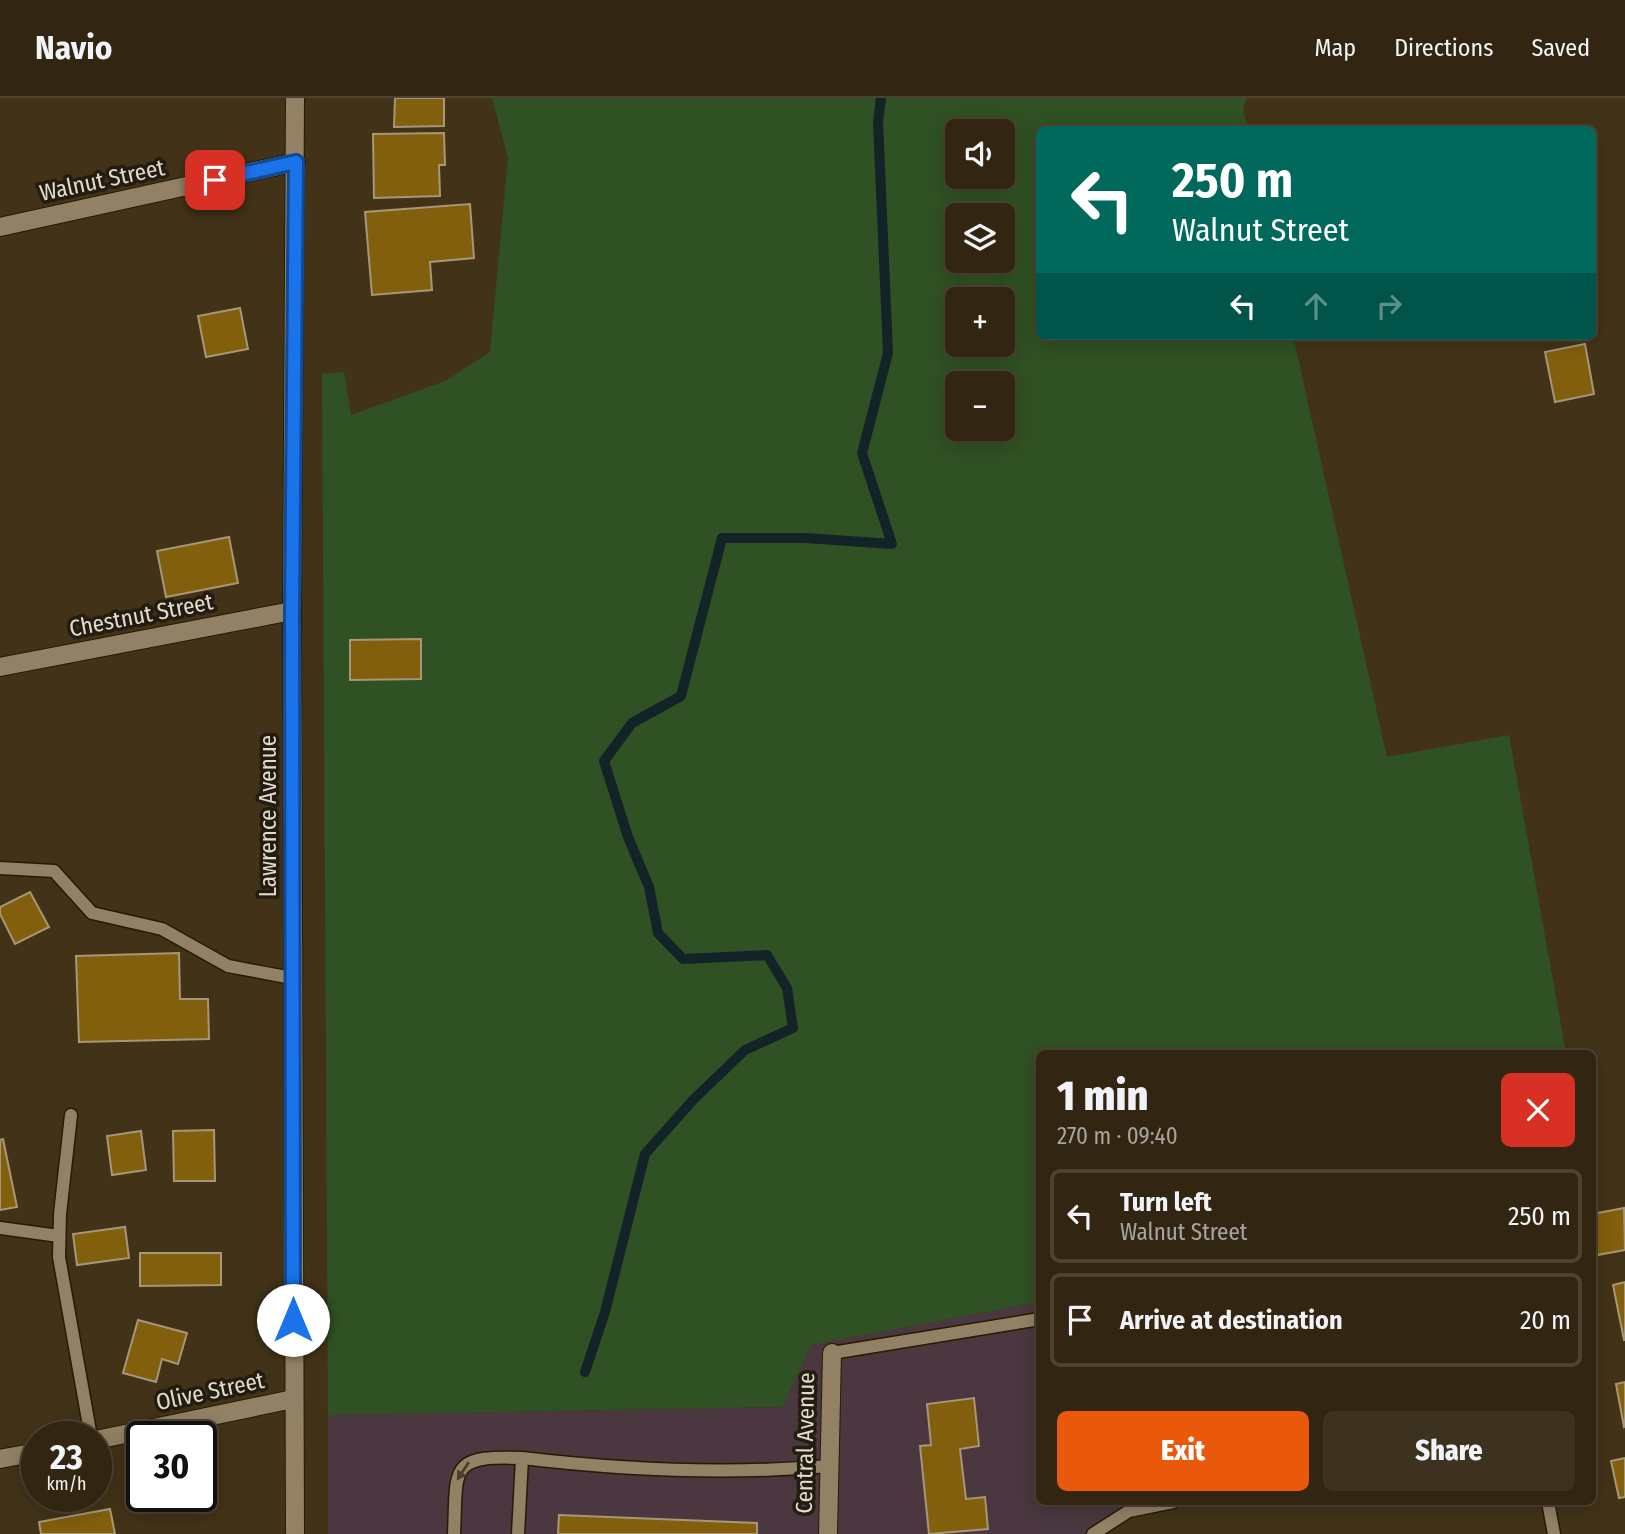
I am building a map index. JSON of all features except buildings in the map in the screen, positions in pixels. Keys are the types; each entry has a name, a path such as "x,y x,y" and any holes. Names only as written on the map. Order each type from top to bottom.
{"street":[{"name":"Lawrence Avenue","path":"295,98 292,611 295,1534"},
{"name":"Walnut Street","path":"0,227 296,162"},
{"name":"Chestnut Street","path":"0,667 292,611"},
{"name":"Central Avenue","path":"828,1534 832,1353"},
{"name":"Olive Street","path":"112,1437 293,1399"},
{"path":"0,1459 21,1455"}],"lane":[{"path":"0,868 54,871 92,913 162,929 228,967 292,978"},
{"path":"71,1115 59,1236 62,1280 88,1421"},
{"path":"0,1228 59,1236"},
{"path":"832,1353 1036,1320"},
{"path":"454,1534 457,1482 464,1465 473,1458 485,1456 603,1467 737,1472 829,1466"},
{"path":"518,1534 522,1458"},
{"path":"1093,1534 1129,1511 1158,1505"},
{"path":"1549,1505 1554,1534"}],"shaded area":[{"path":"1036,1303 1036,1505 1158,1505 1129,1511 1093,1534 328,1534 328,1415 783,1407 811,1345"}],"green space":[{"path":"492,98 1247,98 1243,108 1247,126 1036,126 1036,340 1294,340 1387,757 1509,735 1565,1050 1036,1050 1036,1303 811,1345 783,1407 328,1415 322,374 344,372 351,415 445,381 490,352 508,158","holes":["350,641 421,679 351,680"]}],"waterway":[{"path":"585,1372 605,1312 645,1154 693,1100 745,1050 793,1028 787,988 767,955 683,959 658,933 649,887 628,837 604,761 632,723 681,696 722,538 806,538 892,544 862,453 888,353 878,122 881,98"}],"route":[{"path":"215,180 296,162 292,611 293,1320"}]}
